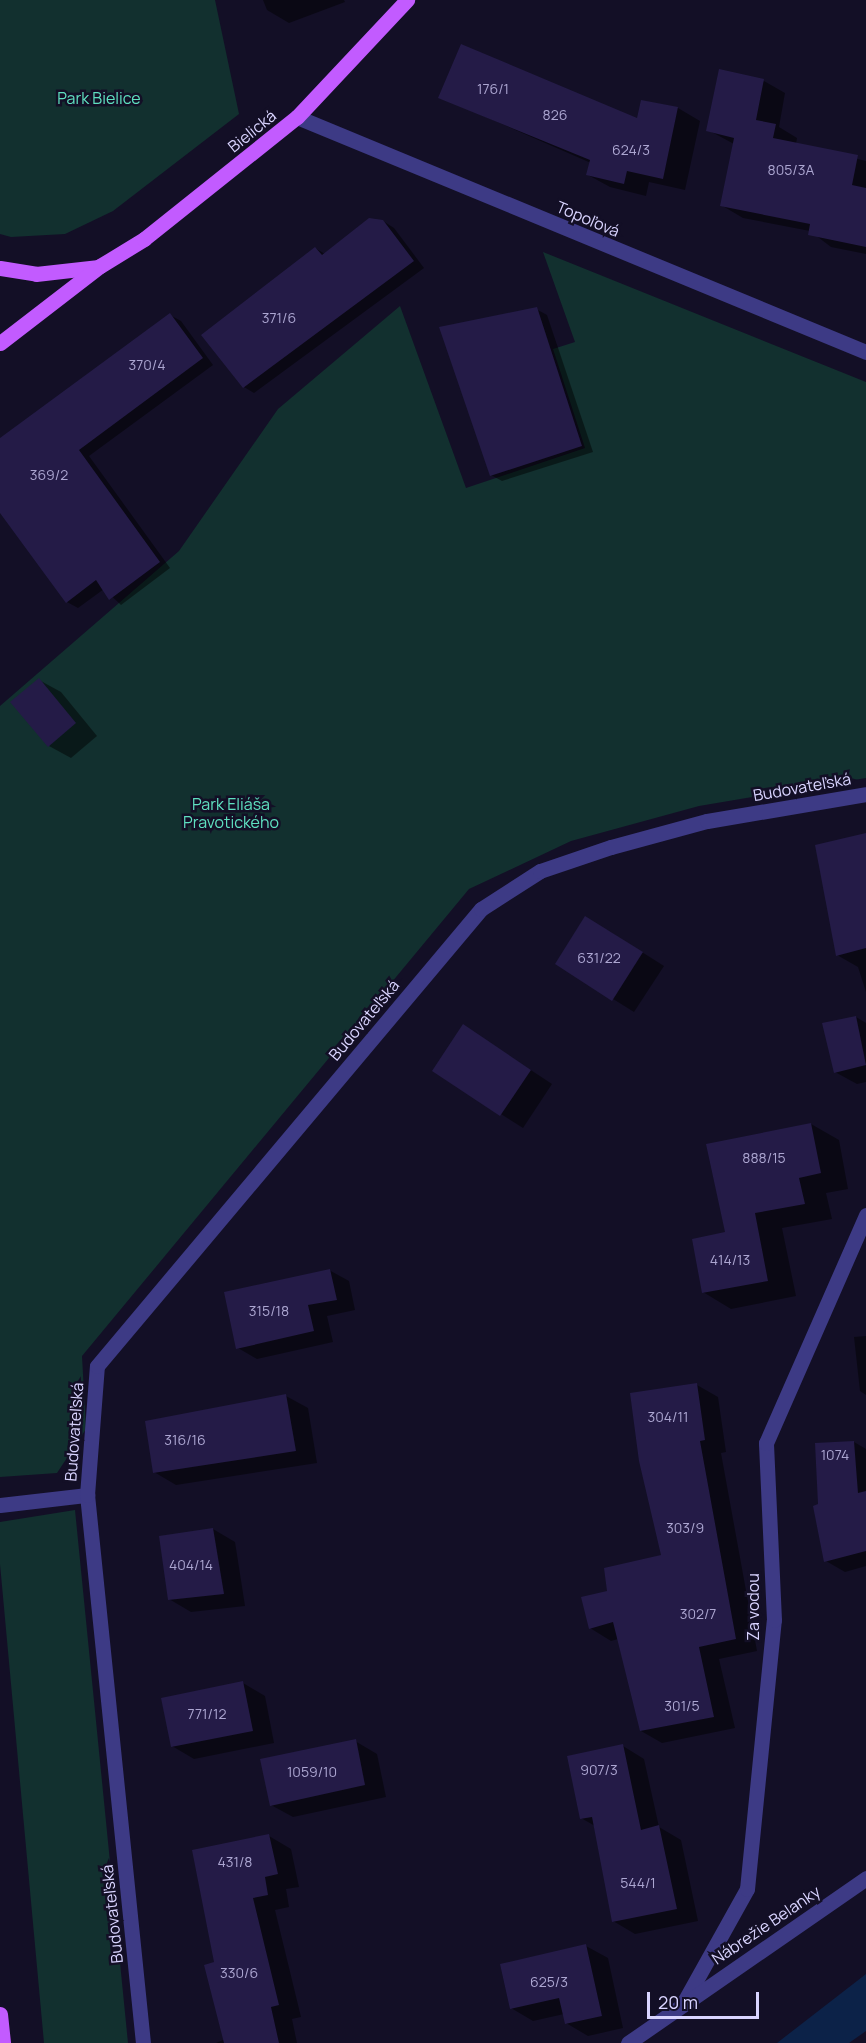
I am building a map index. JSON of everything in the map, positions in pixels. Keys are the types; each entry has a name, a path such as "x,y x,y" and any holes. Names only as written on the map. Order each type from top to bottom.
{"main road":[{"name":"Bielická","path":"0,343 100,266 144,239 297,117 407,0"},
{"name":"Bielická","path":"0,268 36,274 100,266"},
{"path":"0,2014 3,2043"}],"street":[{"name":"Topoľová","path":"297,117 866,352"},
{"name":"Budovateľská","path":"143,2043 87,1496 97,1366 481,909 540,871 611,848 706,821 866,794"},
{"name":"Za vodou","path":"684,2002 747,1889 774,1620 766,1443 866,1215"},
{"name":"Budovateľská","path":"0,1505 87,1496"},
{"name":"Nábrežie Belanky","path":"628,2043 866,1878"}],"green space":[{"name":"Park Bielice","path":"0,0 215,0 239,114 113,211 65,234 11,237 0,234"},
{"name":"Park Eliáša Pravotického","path":"543,252 866,382 866,778 699,806 571,841 469,889 82,1356 86,1429 57,1473 0,1477 0,706 179,551 278,409 400,306 466,488 585,448 553,349 575,342"},
{"path":"75,1510 128,2043 44,2043 0,1564 0,1522"}],"water":[{"path":"866,1974 866,2031 849,2043 777,2043"}],"building":[{"path":"461,44 637,118 641,100 678,107 663,179 627,171 624,184 586,175 590,160 438,98"},
{"path":"719,69 764,79 756,120 776,124 773,138 858,155 852,185 866,188 866,247 808,235 810,224 720,206 734,138 706,131"},
{"path":"369,218 383,220 414,261 243,388 201,335 315,247 322,255"},
{"path":"537,307 582,446 490,476 439,327"},
{"path":"170,313 203,358 79,450 160,562 109,600 96,580 66,603 0,513 0,438"},
{"path":"39,678 76,723 48,747 10,702"},
{"path":"866,833 866,948 836,956 815,845"},
{"path":"585,916 643,952 612,1001 555,964"},
{"path":"856,1016 866,1065 834,1073 822,1023"},
{"path":"463,1024 531,1070 500,1116 432,1071"},
{"path":"811,1123 821,1173 799,1178 805,1204 755,1213 768,1281 702,1293 692,1239 725,1232 706,1144"},
{"path":"330,1269 337,1300 308,1305 314,1331 236,1349 224,1292"},
{"path":"697,1383 705,1440 700,1441 736,1639 699,1647 714,1717 640,1731 613,1622 589,1629 581,1597 607,1591 604,1568 661,1555 639,1461 630,1393"},
{"path":"286,1394 296,1451 153,1473 145,1421"},
{"path":"854,1441 858,1493 866,1491 866,1551 824,1562 813,1506 818,1504 815,1443"},
{"path":"213,1528 224,1594 168,1600 159,1536"},
{"path":"243,1681 253,1731 171,1747 161,1698"},
{"path":"356,1739 365,1785 270,1806 260,1759"},
{"path":"623,1744 641,1830 659,1825 677,1909 612,1922 592,1817 580,1819 567,1756"},
{"path":"269,1834 278,1874 265,1877 268,1895 253,1898 279,2005 271,2007 279,2043 224,2043 204,1965 214,1962 192,1850"},
{"path":"586,1944 602,2016 565,2024 559,1998 510,2009 500,1964"}]}
